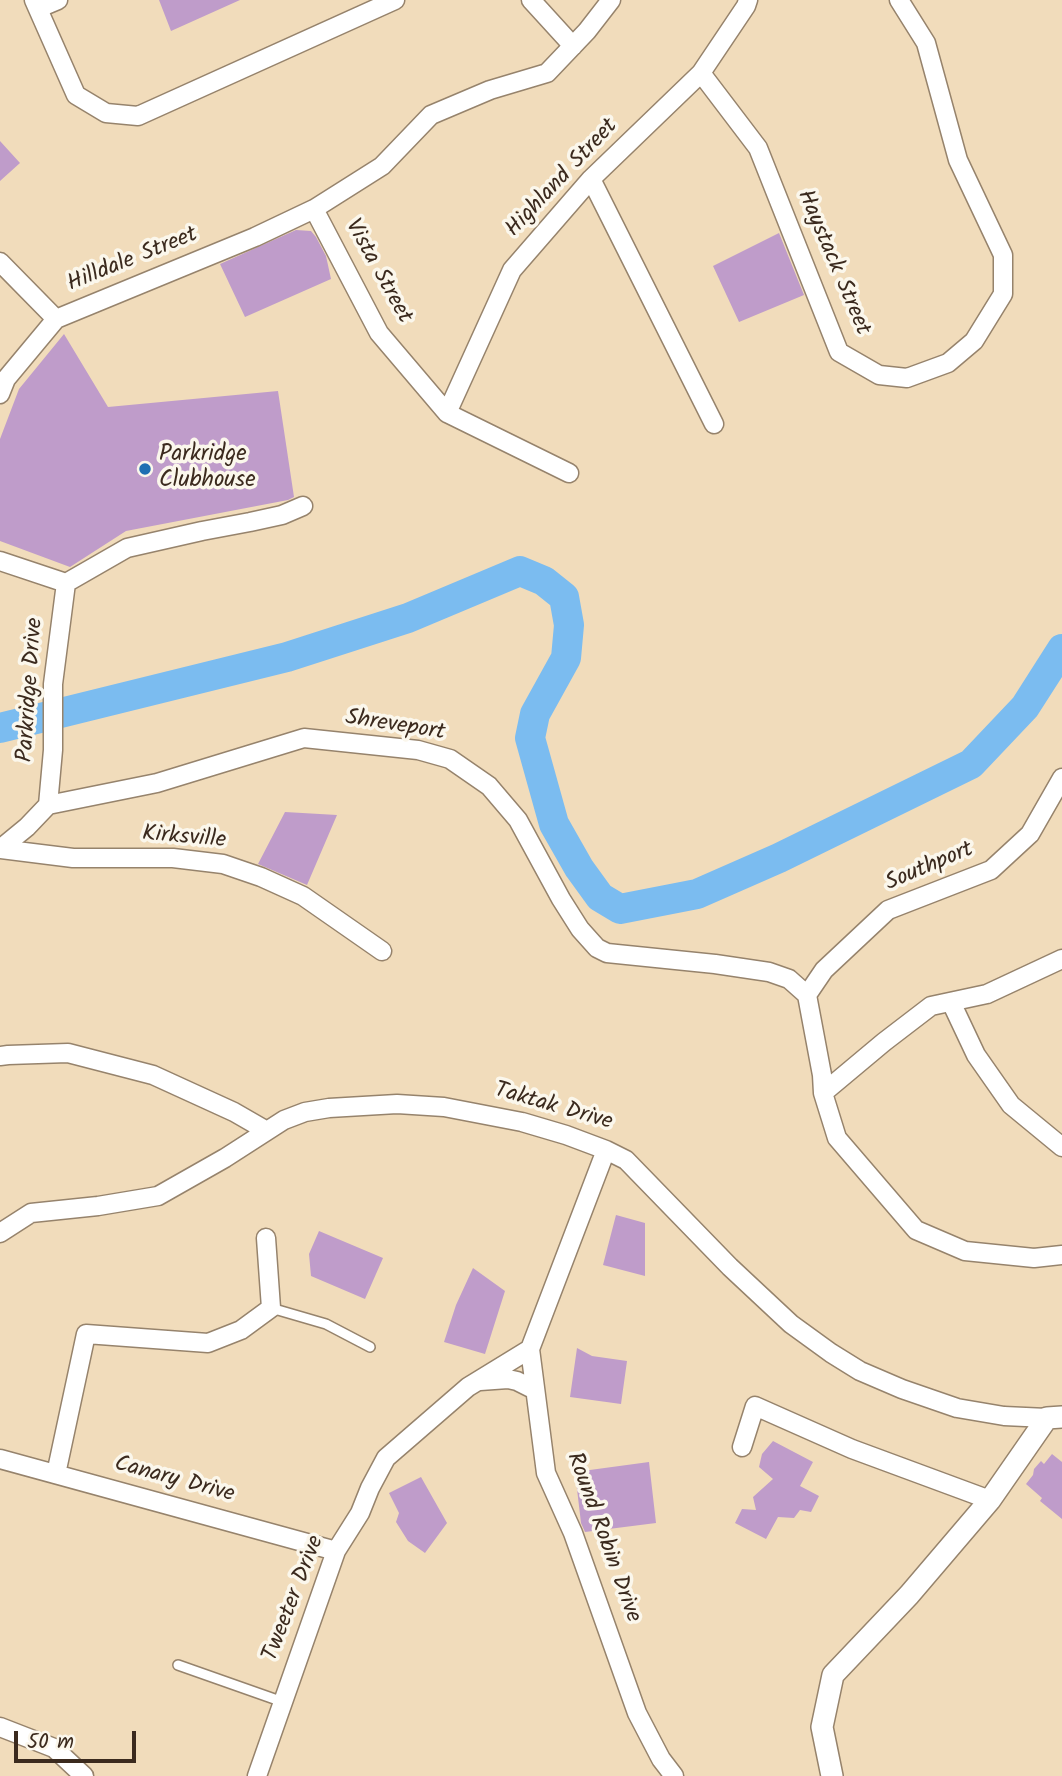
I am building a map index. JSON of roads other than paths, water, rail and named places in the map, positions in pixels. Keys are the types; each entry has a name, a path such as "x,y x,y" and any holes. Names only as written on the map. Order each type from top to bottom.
{"street":[{"path":"58,0 37,4 76,95 106,113 138,116 395,0"},
{"path":"531,0 573,46"},
{"name":"Hilldale Street","path":"0,394 6,379 56,319 256,237 314,209 382,166 431,115 490,90 547,74 611,0"},
{"name":"Highland Street","path":"447,413 512,270 591,179 701,73 748,0"},
{"name":"Haystack Street","path":"701,73 758,148 839,352 879,375 907,378 948,363 974,341 1003,294 1003,255 957,160 926,43 899,0"},
{"path":"591,179 714,424"},
{"name":"Vista Street","path":"314,209 379,333 447,413 569,473"},
{"path":"0,262 56,319"},
{"path":"0,561 66,583 127,548 282,515 303,506"},
{"name":"Parkridge Drive","path":"48,806 53,750 53,684 66,583"},
{"name":"Shreveport","path":"48,806 157,783 304,738 418,750 450,759 489,786 518,820 561,899 580,929 597,948 607,953 769,972 789,979 807,995"},
{"name":"Southport","path":"807,995 824,970 888,910 991,870 1030,834 1062,778"},
{"path":"0,849 48,806"},
{"name":"Kirksville","path":"0,849 73,858 173,858 223,864 303,895 382,951"},
{"path":"823,1093 931,1006 987,994 1062,958"},
{"path":"1044,967 1062,974"},
{"path":"807,995 823,1093 837,1138 916,1230 965,1251 1034,1258 1062,1255"},
{"path":"951,1002 976,1055 1011,1105 1062,1147"},
{"path":"0,1056 68,1054 153,1074 267,1130"},
{"name":"Taktak Drive","path":"0,1233 31,1213 158,1196 284,1120 305,1112 397,1104 444,1107 522,1122 566,1135 626,1160 730,1267 791,1324 860,1371 902,1390 957,1408 1004,1416 1054,1418"},
{"name":"Round Robin Drive","path":"606,1150 530,1349 545,1473 573,1533 637,1713 661,1759 674,1776"},
{"path":"56,1474 86,1334 208,1343 241,1330 271,1308 266,1238"},
{"name":"Tweeter Drive","path":"257,1776 336,1551 360,1513 386,1458 468,1387 530,1349"},
{"path":"477,1382 508,1379 535,1390"},
{"path":"742,1447 755,1406 852,1450 990,1500"},
{"path":"832,1776 822,1727 832,1675 909,1595 990,1500 1054,1418"},
{"name":"Canary Drive","path":"0,1459 336,1551"},
{"path":"0,1727 54,1748 84,1776"}],"lane":[{"path":"271,1308 326,1324 370,1347"},
{"path":"178,1665 283,1702"}],"waterway":[{"path":"0,728 287,657 408,618 520,571 544,581 564,597 569,625 566,658 535,714 530,738 554,824 579,868 600,897 620,909 697,894 779,858 971,764 1025,707 1062,649"}],"place":[{"name":"Parkridge Clubhouse","path":"145,469"}]}
